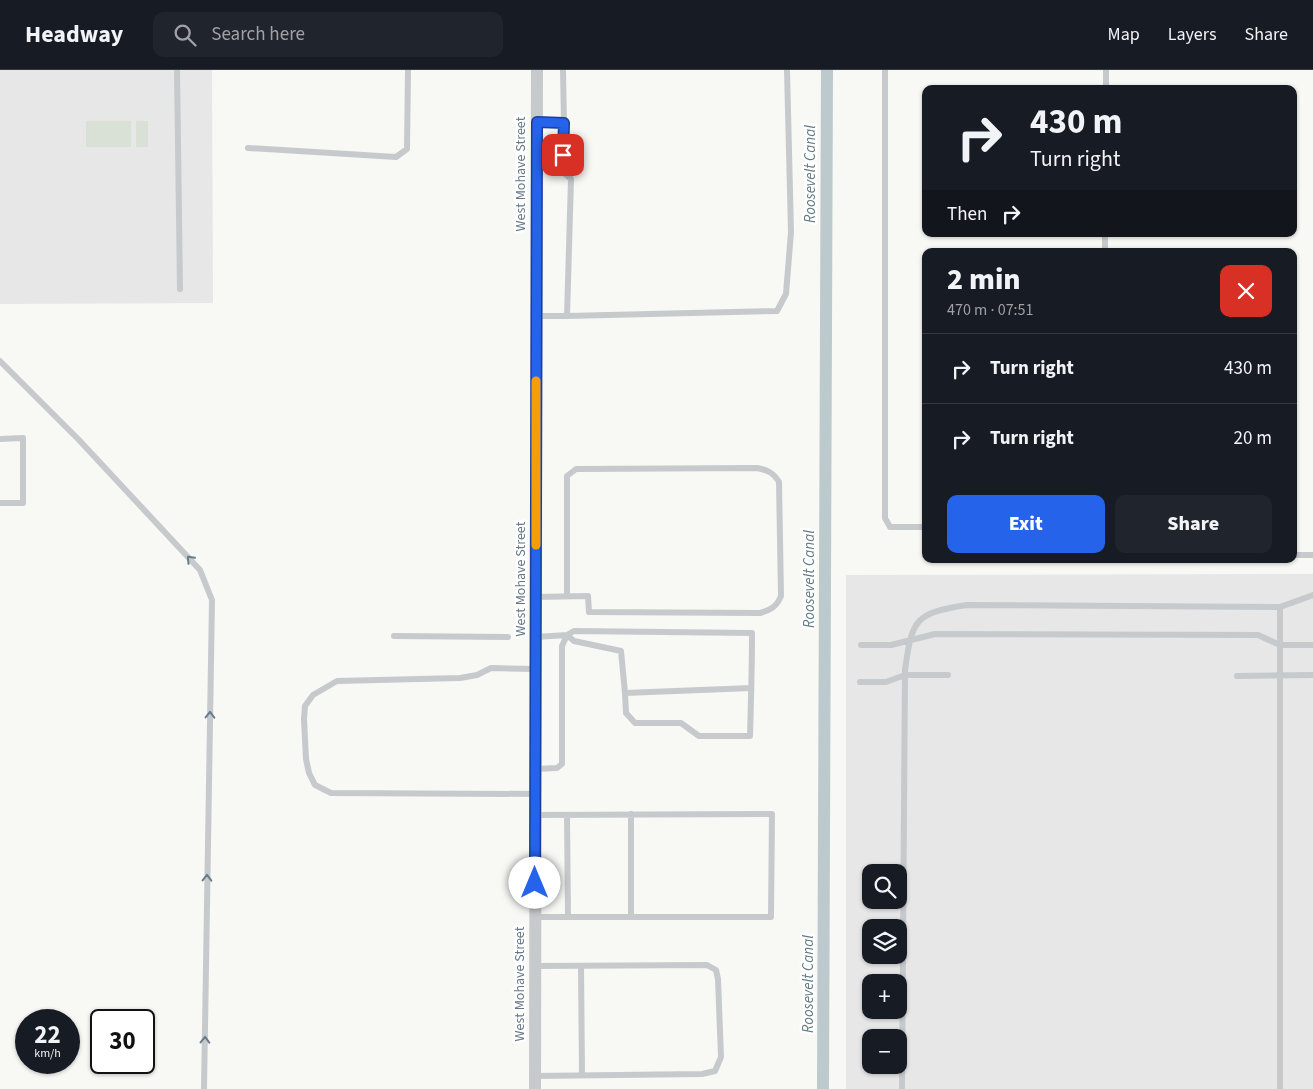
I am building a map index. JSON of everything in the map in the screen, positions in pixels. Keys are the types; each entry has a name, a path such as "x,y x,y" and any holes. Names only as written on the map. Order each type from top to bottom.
{"street":[{"name":"West Mohave Street","path":"535,1089 537,70"}],"lane":[{"path":"177,70 180,289"},
{"path":"248,148 396,157 407,149 408,70"},
{"path":"563,70 563,172 571,179 567,316"},
{"path":"536,316 777,311 786,294 792,232 787,70"},
{"path":"884,70 885,518 890,527 922,527"},
{"path":"1106,70 1106,85"},
{"path":"537,122 564,123"},
{"path":"0,361 79,440 200,570 212,600 204,1089"},
{"path":"0,439 23,438 22,504 0,503"},
{"path":"536,597 588,596 588,612 760,613 767,611 778,603 781,596 779,482 774,474 768,470 757,468 576,469 572,471 567,476 567,596"},
{"path":"1297,556 1313,555"},
{"path":"902,1089 905,675 909,640 919,618 940,609 967,605 1280,607 1313,595"},
{"path":"1280,607 1280,1089"},
{"path":"535,768 557,768 562,764 562,646 568,636 574,631 752,633 750,736 699,736 681,723 635,722 626,712 626,693 621,651 574,641 568,636 536,637"},
{"path":"861,645 891,645 935,634 1258,635 1280,645 1313,644"},
{"path":"394,636 508,637"},
{"path":"535,669 491,668 477,675 460,678 337,681 313,695 305,706 304,719 306,759 310,773 315,785 331,793 535,794"},
{"path":"860,682 886,682 905,675 948,675"},
{"path":"1237,676 1313,675"},
{"path":"626,693 751,688"},
{"path":"631,814 631,917"},
{"path":"535,815 772,814 771,917 535,917"},
{"path":"567,815 568,916"},
{"path":"535,966 707,965 716,970 718,979 721,1057 715,1070 702,1074 535,1076"},
{"path":"581,966 582,1075"}],"shaded area":[{"path":"0,70 212,70 213,303 0,304"},
{"path":"86,121 131,121 131,147 86,147"},
{"path":"136,121 148,121 148,147 136,147"},
{"path":"1313,574 1313,1089 846,1089 846,575"}],"waterway":[{"name":"Roosevelt Canal","path":"823,1089 827,70"}],"slow traffic":[{"path":"536,381 536,545"}],"route":[{"path":"535,883 537,122 564,123 563,155"}]}
